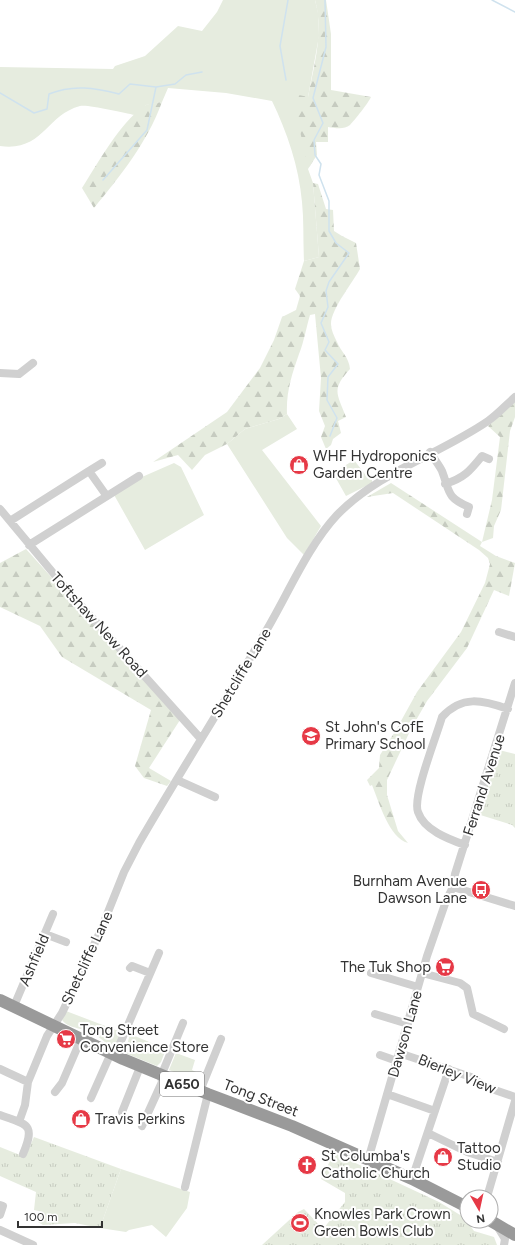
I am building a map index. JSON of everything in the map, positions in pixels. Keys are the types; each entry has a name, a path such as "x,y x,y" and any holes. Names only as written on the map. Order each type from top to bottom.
{"highway":[{"name":"Tong Street","path":"0,1000 140,1067 292,1126 412,1179 459,1203"},
{"path":"499,1226 515,1235"}],"street":[{"path":"0,373 19,374 33,363"},
{"name":"Shetcliffe Lane","path":"19,1122 25,1105 28,1082 53,1026 62,1013 100,932 130,860 267,630 292,583 336,516 350,503 385,480 430,452 488,421 515,397"},
{"path":"430,452 442,471 445,484 450,495 456,502 469,507 467,514"},
{"path":"445,484 459,480 471,470 483,455"},
{"path":"10,521 102,463"},
{"path":"89,471 106,495"},
{"path":"29,545 106,495 139,476"},
{"name":"Toftshaw New Road","path":"0,508 29,545 201,739"},
{"path":"499,632 515,637"},
{"name":"Ferrand Avenue","path":"454,887 455,874 515,683"},
{"path":"464,845 443,836 421,817 416,806 421,782 442,717 449,710 457,704 473,701 486,701 508,708"},
{"path":"177,780 211,798"},
{"path":"454,887 515,906"},
{"name":"Dawson Lane","path":"368,1160 422,973 446,902 454,887"},
{"name":"Ashfield","path":"14,1006 53,914"},
{"path":"45,934 66,942"},
{"path":"91,1098 113,1054 159,953"},
{"path":"130,968 132,966 150,974"},
{"path":"371,973 418,988"},
{"path":"422,973 460,983 469,992 473,1014 504,1029"},
{"path":"375,1014 408,1024"},
{"path":"142,1126 162,1082 161,1076 183,1023"},
{"path":"55,1092 62,1083 81,1039"},
{"path":"185,1187 204,1092 220,1039"},
{"name":"Bierley View","path":"380,1055 398,1057 448,1069 471,1077 486,1087 515,1096"},
{"path":"122,1112 140,1067"},
{"path":"0,1069 28,1082"},
{"path":"412,1179 448,1069"},
{"path":"386,1094 435,1111"},
{"path":"490,1189 515,1101"},
{"path":"0,1115 19,1122 29,1129 30,1137 23,1154"},
{"path":"428,1133 467,1152 498,1162"},
{"path":"0,1205 3,1206 0,1215"},
{"path":"498,1229 505,1239 504,1245"},
{"path":"0,1230 33,1245"}],"green space":[{"path":"223,0 315,0 318,13 319,36 308,97 308,169 313,183 319,257 304,261 303,209 298,176 283,125 272,101 226,93 168,88 162,102 146,105 135,115 98,107 80,106 59,117 43,132 26,144 0,146 0,67 113,69 115,66 145,56 178,26 202,31 217,12"},
{"path":"315,0 326,0 331,34 331,90 371,97 365,107 348,127 328,127 328,142 316,142 317,155 308,169 294,102 299,95 308,97 317,48 319,24"},
{"path":"162,102 141,145 94,208 82,188 102,156 126,122 135,113 146,105"},
{"path":"313,183 318,184 326,209 333,210 334,231 356,243 360,269 338,303 331,324 339,346 347,358 350,369 338,387 338,397 346,417 338,421 341,433 333,439 331,445 326,449 321,437 325,426 319,411 321,378 315,314 310,315 292,376 287,398 287,414 279,419 245,429 227,444 205,455 192,470 178,455 153,462 227,412 260,368 274,340 282,317 296,310 300,296 295,289 304,261 319,257"},
{"path":"515,402 515,417 510,431 501,510 494,526 493,538 482,542 492,500 500,437 488,426"},
{"path":"287,414 297,429 262,450 321,526 304,555 287,538 227,444 245,429 279,419"},
{"path":"354,460 368,478 372,479 372,483 346,496 333,473"},
{"path":"174,463 181,467 204,515 145,550 113,493 142,477"},
{"path":"391,483 482,542 480,546 496,556 515,563 509,596 494,590 467,648 427,701 411,729 387,780 387,795 398,831 408,843 401,840 390,827 381,810 372,785 370,786 367,780 379,768 380,755 417,692 461,632 485,583 490,564 488,558 479,550 393,493 367,497"},
{"path":"26,549 180,720 149,768 171,781 167,786 144,778 135,766 151,710 62,657 40,626 0,607 0,563"},
{"path":"495,749 515,754 515,828 512,825 474,813"},
{"path":"66,1011 121,1032 116,1045 112,1047 90,1032 65,1023 62,1020"},
{"path":"130,1034 166,1049 161,1062 157,1066 125,1053"},
{"path":"176,1053 195,1060 192,1070 200,1074 198,1079 194,1080 169,1070"},
{"path":"34,1137 121,1169 100,1228 75,1223 43,1225 38,1222 43,1212 34,1210 36,1192 0,1176 0,1147 25,1157"},
{"path":"334,1153 439,1202 459,1214 459,1229 473,1229 474,1231 494,1237 497,1245 262,1245 298,1212 304,1209 323,1229 345,1202 345,1193 321,1179"},
{"path":"121,1169 190,1192 187,1208 166,1237 152,1225 126,1232 100,1228"}],"waterway":[{"path":"286,80 280,46 288,0"},
{"path":"325,0 326,47 313,98 323,123 314,140 315,155 321,164 319,175 329,201 329,231 336,243 349,253 329,282 326,291 328,307 321,323 329,342 325,350 338,364 328,377 327,400 337,418 330,436"},
{"path":"492,0 515,12"},
{"path":"0,93 34,113 47,109 49,94 58,91 84,88 119,94 130,84 156,87 175,84 186,75 202,72"},
{"path":"103,180 147,130 156,87"}],"place":[{"name":"WHF Hydroponics Garden Centre","path":"299,465"},
{"name":"St John's CofE Primary School","path":"311,736"},
{"name":"Burnham Avenue Dawson Lane","path":"481,890"},
{"name":"The Tuk Shop","path":"445,967"},
{"name":"Tong Street Convenience Store","path":"66,1039"},
{"name":"Travis Perkins","path":"81,1119"},
{"name":"Tattoo Studio","path":"443,1157"},
{"name":"St Columba's Catholic Church","path":"307,1165"},
{"name":"Knowles Park Crown Green Bowls Club","path":"300,1223"}]}
